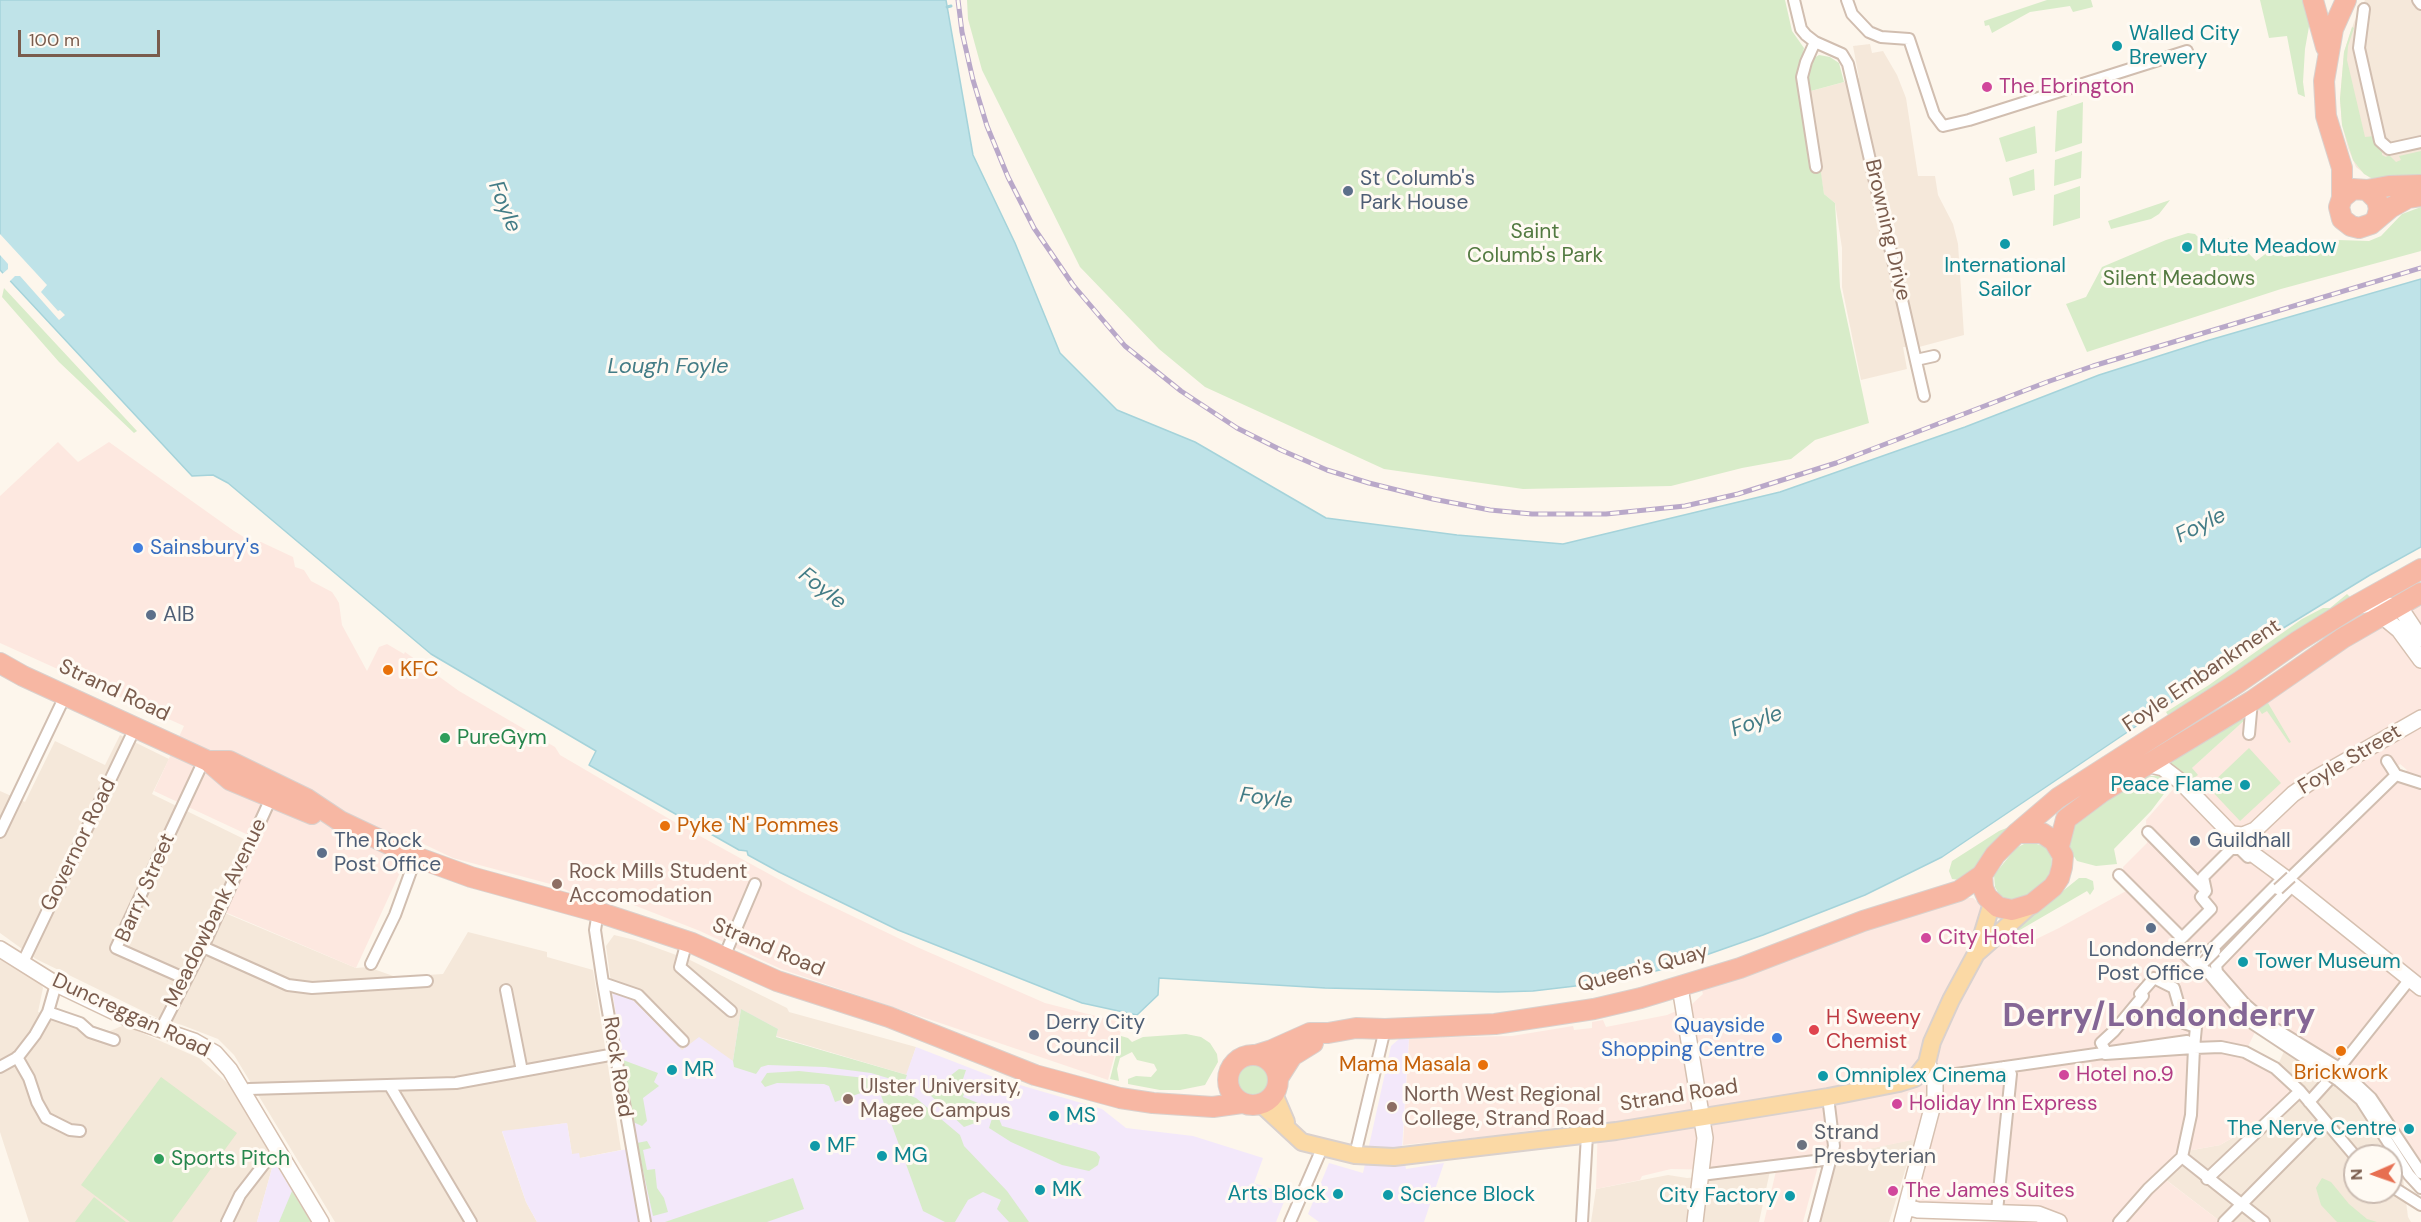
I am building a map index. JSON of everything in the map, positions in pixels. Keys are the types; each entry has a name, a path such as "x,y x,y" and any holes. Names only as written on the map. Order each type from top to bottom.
{"highway":[{"path":"2313,0 2327,53"},
{"path":"2346,0 2336,21 2327,53 2324,81 2326,116 2342,168 2341,216 2351,226 2359,228 2367,226 2408,198 2421,196"},
{"path":"2342,168 2378,200 2377,217"},
{"path":"2342,198 2353,189 2421,185"},
{"name":"Foyle Embankment","path":"2017,833 2058,798 2353,607 2421,569"},
{"name":"Foyle Embankment","path":"2059,846 2062,826 2072,813 2124,777 2252,701 2343,638 2421,593"},
{"name":"Strand Road","path":"0,663 206,760 225,777 303,812 340,821"},
{"name":"Strand Road","path":"206,760 230,761 307,799 340,821 416,856 471,877 598,912 687,941 777,981 889,1017 1035,1075 1120,1098 1180,1107 1213,1107 1263,1095"},
{"path":"2017,833 2042,833 2059,846 2063,856 2059,878 2053,887 2032,904 2012,910 1998,907 1990,900 1983,888 1982,874 1995,855 2017,833"},
{"name":"Queen's Quay","path":"1256,1055 1310,1033 1328,1033 1356,1028 1385,1029 1495,1024 1594,1009 1680,987 1740,968 1863,921 1959,891 1982,874"},
{"name":"Queen's Quay","path":"1959,891 1990,900"},
{"name":"Queen's Quay","path":"1263,1095 1292,1056 1328,1033"},
{"path":"1249,1055 1256,1055 1271,1062 1263,1095 1231,1093 1227,1079 1237,1060 1249,1055"},
{"path":"1180,1107 1211,1093 1227,1079"}],"main road":[{"path":"2353,607 2370,604 2399,606 2421,639"},
{"path":"2382,616 2399,630 2421,660"},
{"name":"Foyle Street","path":"2255,830 2293,794 2316,778 2421,718"},
{"path":"2146,764 2163,768 2170,773 2252,853 2416,983"},
{"path":"2124,777 2148,772 2170,773"},
{"path":"2232,834 2243,835 2255,830"},
{"path":"2252,853 2251,846 2255,830"},
{"path":"1904,1215 1935,1097 1931,1070 1932,1042 1977,952 1990,900"},
{"path":"1977,952 2032,904"},
{"name":"Duncreggan Road","path":"0,949 56,984 127,1018 195,1041 215,1053 230,1070 321,1222"},
{"path":"1680,987 1705,1138 1695,1222"},
{"path":"1915,1078 1931,1070"},
{"path":"1915,1078 1926,1085 1935,1097"},
{"name":"Strand Road","path":"1263,1095 1292,1134 1302,1142 1355,1155 1394,1157 1587,1135 1828,1097 1915,1078"},
{"path":"1904,1215 1918,1210 1997,1211 2038,1214 2059,1222"}],"street":[{"path":"1794,0 1801,29 1815,42 1802,77 1816,167"},
{"path":"1847,0 1852,14 1869,32 1881,37 1909,39 1935,114 1943,126 1969,120 2187,51"},
{"path":"2364,9 2359,48 2380,141 2389,149 2421,142"},
{"name":"Browning Drive","path":"1815,42 1842,54 1848,64 1924,396"},
{"path":"1916,360 1934,356"},
{"path":"0,832 66,696"},
{"path":"2249,734 2252,701"},
{"name":"Governor Road","path":"23,962 135,728"},
{"name":"Barry Street","path":"186,979 116,948 206,760"},
{"path":"2387,761 2396,775 2421,783"},
{"path":"2396,775 2211,959 2201,964 2249,1021 2371,1098 2421,1173"},
{"name":"Meadowbank Avenue","path":"161,1029 203,947 272,798"},
{"path":"2153,832 2206,891"},
{"path":"2206,891 2203,877 2231,849 2240,849 2248,856 2252,853"},
{"path":"371,964 395,915 416,856"},
{"path":"2119,875 2182,938"},
{"path":"2206,891 2200,897 2211,909 2175,945 2196,965 2287,882"},
{"path":"2211,959 2287,882"},
{"path":"724,957 756,884"},
{"name":"Rock Road","path":"598,912 595,930 603,983 645,1222"},
{"path":"687,941 680,967 730,1011"},
{"path":"203,947 288,985 312,988 427,981"},
{"path":"2104,1052 2101,1043 2120,1024 2154,978 2174,988 2184,1023 2196,1027 2190,1044 2191,1115 2182,1157 2118,1222"},
{"path":"603,983 638,995 683,1041"},
{"path":"2309,1102 2416,983"},
{"path":"0,1067 17,1057 35,1035 48,1012 56,984"},
{"path":"506,990 522,1071"},
{"path":"48,1012 80,1023 90,1032 114,1040"},
{"path":"1355,1155 1385,1029"},
{"path":"1931,1070 2004,1067 2104,1052 2190,1044 2221,1047 2245,1052 2275,1068 2300,1091 2344,1144"},
{"path":"243,1092 249,1089 456,1083 615,1054"},
{"path":"17,1057 29,1078 37,1102 46,1118 69,1130 80,1131"},
{"path":"1997,1211 2011,1074 2004,1067"},
{"path":"2334,1075 2361,1100 2409,1174 2421,1188"},
{"path":"390,1086 471,1222"},
{"path":"2207,1179 2300,1091"},
{"path":"1814,1222 1834,1146 1828,1097"},
{"path":"2224,1222 2324,1121"},
{"path":"1582,1222 1587,1135"},
{"path":"1290,1222 1323,1146"},
{"path":"228,1222 264,1164 278,1152"},
{"path":"2182,1157 2264,1222"},
{"path":"1701,1175 1831,1159"},
{"path":"2403,1194 2421,1205"}],"shaded area":[{"path":"2365,0 2421,0 2421,177 2370,178 2356,167 2348,148 2342,125 2340,99 2344,52 2354,22"},
{"path":"1870,44 1872,53 1883,51 1897,75 1906,98 1918,176 1935,176 1938,195 1953,224 1958,244 1964,335 1919,347 1903,347 1907,369 1861,380 1842,287 1842,248 1835,203 1824,194 1807,92 1859,78 1853,46"},
{"path":"58,442 78,462 109,442 234,531 252,542 261,542 293,557 295,567 304,570 311,581 332,592 336,598 339,603 342,625 367,671 379,647 387,644 404,654 405,652 459,691 555,747 560,755 678,824 802,892 917,947 1045,1003 1123,1023 1108,1080 781,969 700,931 626,902 581,897 558,886 453,858 415,840 356,968 225,912 259,840 154,791 184,726 0,643 0,496"},
{"path":"2421,602 2421,1179 2403,1152 2403,1144 2397,1144 2373,1108 2260,1025 2205,964 2407,770 2400,764 2197,964 2256,1030 2243,1057 2266,1067 2291,1092 2255,1125 2220,1145 2187,1151 2162,1177 2221,1222 2054,1222 1914,1206 1927,1137 1839,1155 1821,1155 1803,1222 1764,1222 1776,1171 1671,1169 1642,1176 1640,1180 1596,1189 1598,1121 1499,1135 1403,1145 1409,1038 1512,1036 1573,1026 1574,1030 1592,1028 1592,1022 1603,1020 1606,1027 1667,1015 1692,1004 1703,994 1701,988 1956,898 1973,898 1982,906 1984,916 2018,948 2059,928 2126,891 2123,867 2147,843 2146,820 2192,768 2258,708 2401,610"},
{"path":"120,735 169,759 152,794 246,840 213,908 356,968 368,967 396,977 443,974 468,932 547,952 547,957 593,970 621,1150 580,1158 572,1155 567,1123 502,1132 526,1202 537,1222 335,1222 234,1055 218,1039 157,1018 36,959 0,933 0,791 25,802 55,741 105,765"},
{"path":"614,935 635,940 690,960 787,1008 789,1012 916,1047 907,1075 776,1036 741,1010 733,1061 682,1051 629,996 612,990 606,946"},
{"path":"0,952 26,970 41,984 43,988 38,1012 103,1034 124,1025 199,1058 232,1087 274,1161 257,1222 29,1222 0,1132"},
{"name":"Ulster University, Magee Campus","path":"612,990 629,996 682,1050 699,1037 733,1061 741,1009 778,1029 776,1037 906,1075 916,1047 996,1078 1102,1109 1126,1128 1193,1136 1263,1158 1254,1183 1287,1194 1276,1222 537,1222 526,1202 502,1131 567,1123 572,1154 579,1153 580,1158 638,1147"},
{"name":"North West Regional College, Strand Road","path":"1409,1038 1402,1149 1406,1169 1444,1163 1424,1222 1319,1222 1308,1214 1329,1163 1363,1173 1391,1046 1399,1039"},
{"path":"2285,1049 2356,1098 2383,1144 2343,1144 2343,1204 2403,1204 2403,1178 2408,1217 2411,1222 2221,1222 2165,1179 2187,1151 2220,1145 2255,1125 2290,1092 2274,1074"},
{"path":"1915,1139 1889,1222 1819,1222 1839,1155"},
{"path":"274,1161 311,1222 257,1222"},
{"path":"1770,1171 1759,1222 1591,1222 1596,1189 1668,1175 1687,1178"}],"green space":[{"name":"Saint Columb's Park","path":"967,0 1785,0 1792,31 1804,48 1797,85 1820,166 1824,194 1835,203 1840,287 1869,423 1815,440 1791,459 1742,468 1671,486 1523,489 1384,469 1205,387 1159,349 1080,267 982,70 968,19"},
{"path":"2047,0 2091,0 2093,7 2073,12 2070,6 2030,12 1992,33 1989,25 1985,26 1984,21"},
{"path":"2260,0 2305,0 2310,21 2305,49 2303,82 2305,97 2298,94 2287,36 2269,38"},
{"path":"2352,27 2354,28 2348,46 2347,60 2365,137 2374,136 2382,155 2386,157 2389,155 2396,162 2401,160 2399,156 2421,151 2421,177 2375,180 2364,174 2353,160 2342,125 2340,99 2344,52"},
{"path":"1819,55 1830,57 1839,63 1844,82 1807,92 1805,79 1814,58"},
{"path":"2083,102 2082,143 2055,152 2057,111"},
{"path":"2035,126 2037,153 2006,162 1999,138"},
{"path":"2082,151 2081,178 2054,186 2055,160"},
{"path":"2034,169 2035,190 2013,196 2009,178"},
{"path":"2080,186 2080,218 2053,226 2054,195"},
{"path":"2170,200 2159,214 2151,219 2111,229 2108,221"},
{"name":"Silent Meadows","path":"2421,207 2421,251 2281,289 2087,352 2066,304 2086,297 2102,267 2188,233 2195,234 2207,246 2218,245 2232,236 2256,261 2272,249 2284,257 2306,254 2338,240 2369,241 2381,236 2402,214"},
{"path":"4,288 137,431 134,433 59,362 2,297"},
{"path":"2347,594 2351,598 2171,720 2166,712 2209,685 2302,619 2323,608 2330,608"},
{"path":"2268,703 2291,742 2289,743 2267,711 2262,714 2258,708 2192,768 2198,775 2192,779 2163,764 2257,707"},
{"path":"2249,748 2281,783 2240,821 2208,787"},
{"path":"2161,775 2173,782 2151,811 2114,849 2117,864 2096,866 2077,861 2069,849 2072,821 2142,777"},
{"path":"2019,823 1982,858 1975,870 1960,880 1952,879 1949,871 1952,861 1999,831"},
{"path":"2026,843 2044,846 2052,855 2048,877 2026,898 2007,900 1999,894 1995,887 1994,875 2016,848"},
{"path":"2079,878 2093,881 2094,889 2090,895 2087,891 2013,934 2012,932"},
{"path":"741,1009 778,1029 776,1037 907,1075 904,1083 871,1073 825,1067 768,1065 761,1067 756,1074 734,1067"},
{"path":"1186,1034 1201,1037 1210,1043 1217,1054 1218,1062 1205,1085 1180,1090 1160,1090 1128,1084 1128,1079 1136,1076 1151,1077 1157,1070 1154,1064 1137,1060 1132,1052 1120,1058 1117,1069 1119,1081 1110,1079 1121,1036 1132,1042 1143,1037"},
{"path":"623,1060 658,1073 654,1082 659,1086 643,1098 647,1121 642,1126 633,1122"},
{"path":"1252,1064 1263,1069 1268,1080 1263,1091 1252,1096 1241,1091 1236,1080 1241,1069"},
{"path":"959,1069 966,1070 961,1085 966,1088 963,1097 983,1105 975,1123 964,1127 928,1093"},
{"path":"799,1071 866,1078 916,1098 960,1135 964,1146 1007,1191 1029,1222 1009,1222 997,1209 1001,1200 983,1192 968,1200 955,1222 945,1222 923,1211 878,1087 835,1102 829,1086 824,1084 777,1083 765,1087 761,1082 767,1073"},
{"name":"Sports Pitch","path":"161,1077 237,1133 172,1222 130,1222 81,1185"},
{"path":"995,1109 1002,1126 1096,1152 1100,1157 1098,1165 1089,1171 1062,1165 1011,1142 989,1128"},
{"path":"647,1141 651,1148 643,1150 647,1170 655,1169 657,1188 664,1198 668,1212 653,1216 637,1143"},
{"path":"793,1178 804,1209 767,1222 665,1222"},
{"path":"2322,1178 2331,1182 2343,1197 2343,1204 2349,1204 2367,1219 2377,1222 2337,1222 2321,1205 2316,1188"},
{"path":"292,1191 311,1222 279,1222"},
{"path":"94,1197 126,1222 75,1222"}],"water":[{"name":"Lough Foyle","path":"0,0 946,0 973,155 1015,243 1060,353 1117,410 1195,442 1326,518 1457,535 1563,544 1780,492 1965,427 2099,375 2206,341 2421,279 2421,547 2370,575 2267,638 1942,857 1865,895 1763,935 1669,968 1601,983 1533,991 1498,992 1325,988 1159,978 1158,995 1137,1015 1082,1003 898,930 779,872 748,855 747,851 739,850 589,765 596,751 431,654 228,483 213,475 192,476 0,270"}],"pier":[{"path":"0,234 47,285 41,292 58,311 60,310 65,315 59,320 20,276 15,276 8,283 1,275 8,269 8,264 0,255"}],"waterway":[{"path":"947,7 951,6"}],"railway":[{"path":"958,0 962,32 973,80 987,126 1008,177 1034,228 1073,285 1125,346 1181,391 1237,428 1281,450 1327,470 1369,483 1490,510 1532,514 1606,514 1685,506 1738,494 1836,463 2093,366 2421,268"}],"place":[{"name":"Walled City Brewery","path":"2117,46"},
{"name":"The Ebrington","path":"1987,87"},
{"name":"St Columb's Park House","path":"1348,191"},
{"name":"International Sailor","path":"2005,244"},
{"name":"Mute Meadow","path":"2187,247"},
{"name":"Sainsbury's","path":"138,548"},
{"name":"AIB","path":"151,615"},
{"name":"KFC","path":"388,670"},
{"name":"PureGym","path":"445,738"},
{"name":"Peace Flame","path":"2245,785"},
{"name":"Pyke 'N' Pommes","path":"665,826"},
{"name":"Guildhall","path":"2195,841"},
{"name":"The Rock Post Office","path":"322,853"},
{"name":"Rock Mills Student Accomodation","path":"557,884"},
{"name":"Londonderry Post Office","path":"2151,928"},
{"name":"City Hotel","path":"1926,938"},
{"name":"Tower Museum","path":"2243,962"},
{"name":"H Sweeny Chemist","path":"1814,1030"},
{"name":"Derry City Council","path":"1034,1035"},
{"name":"Quayside Shopping Centre","path":"1777,1038"},
{"name":"Brickwork","path":"2341,1051"},
{"name":"Mama Masala","path":"1483,1065"},
{"name":"MR","path":"672,1070"},
{"name":"Hotel no.9","path":"2064,1075"},
{"name":"Omniplex Cinema","path":"1823,1076"},
{"name":"Ulster University, Magee Campus","path":"848,1099"},
{"name":"Holiday Inn Express","path":"1897,1104"},
{"name":"North West Regional College, Strand Road","path":"1392,1107"},
{"name":"MS","path":"1054,1116"},
{"name":"The Nerve Centre","path":"2409,1129"},
{"name":"Strand Presbyterian","path":"1802,1145"},
{"name":"MF","path":"815,1146"},
{"name":"MG","path":"882,1156"},
{"name":"Sports Pitch","path":"159,1159"},
{"name":"MK","path":"1040,1190"},
{"name":"The James Suites","path":"1893,1191"},
{"name":"Arts Block","path":"1338,1194"},
{"name":"Science Block","path":"1388,1195"},
{"name":"City Factory","path":"1790,1196"}],"district":[{"name":"Derry/Londonderry","path":"2159,1017"}],"water label":[{"name":"Foyle","path":"504,207"},
{"name":"Foyle","path":"2201,526"},
{"name":"Foyle","path":"822,589"},
{"name":"Foyle","path":"1757,722"},
{"name":"Foyle","path":"1266,799"}]}
